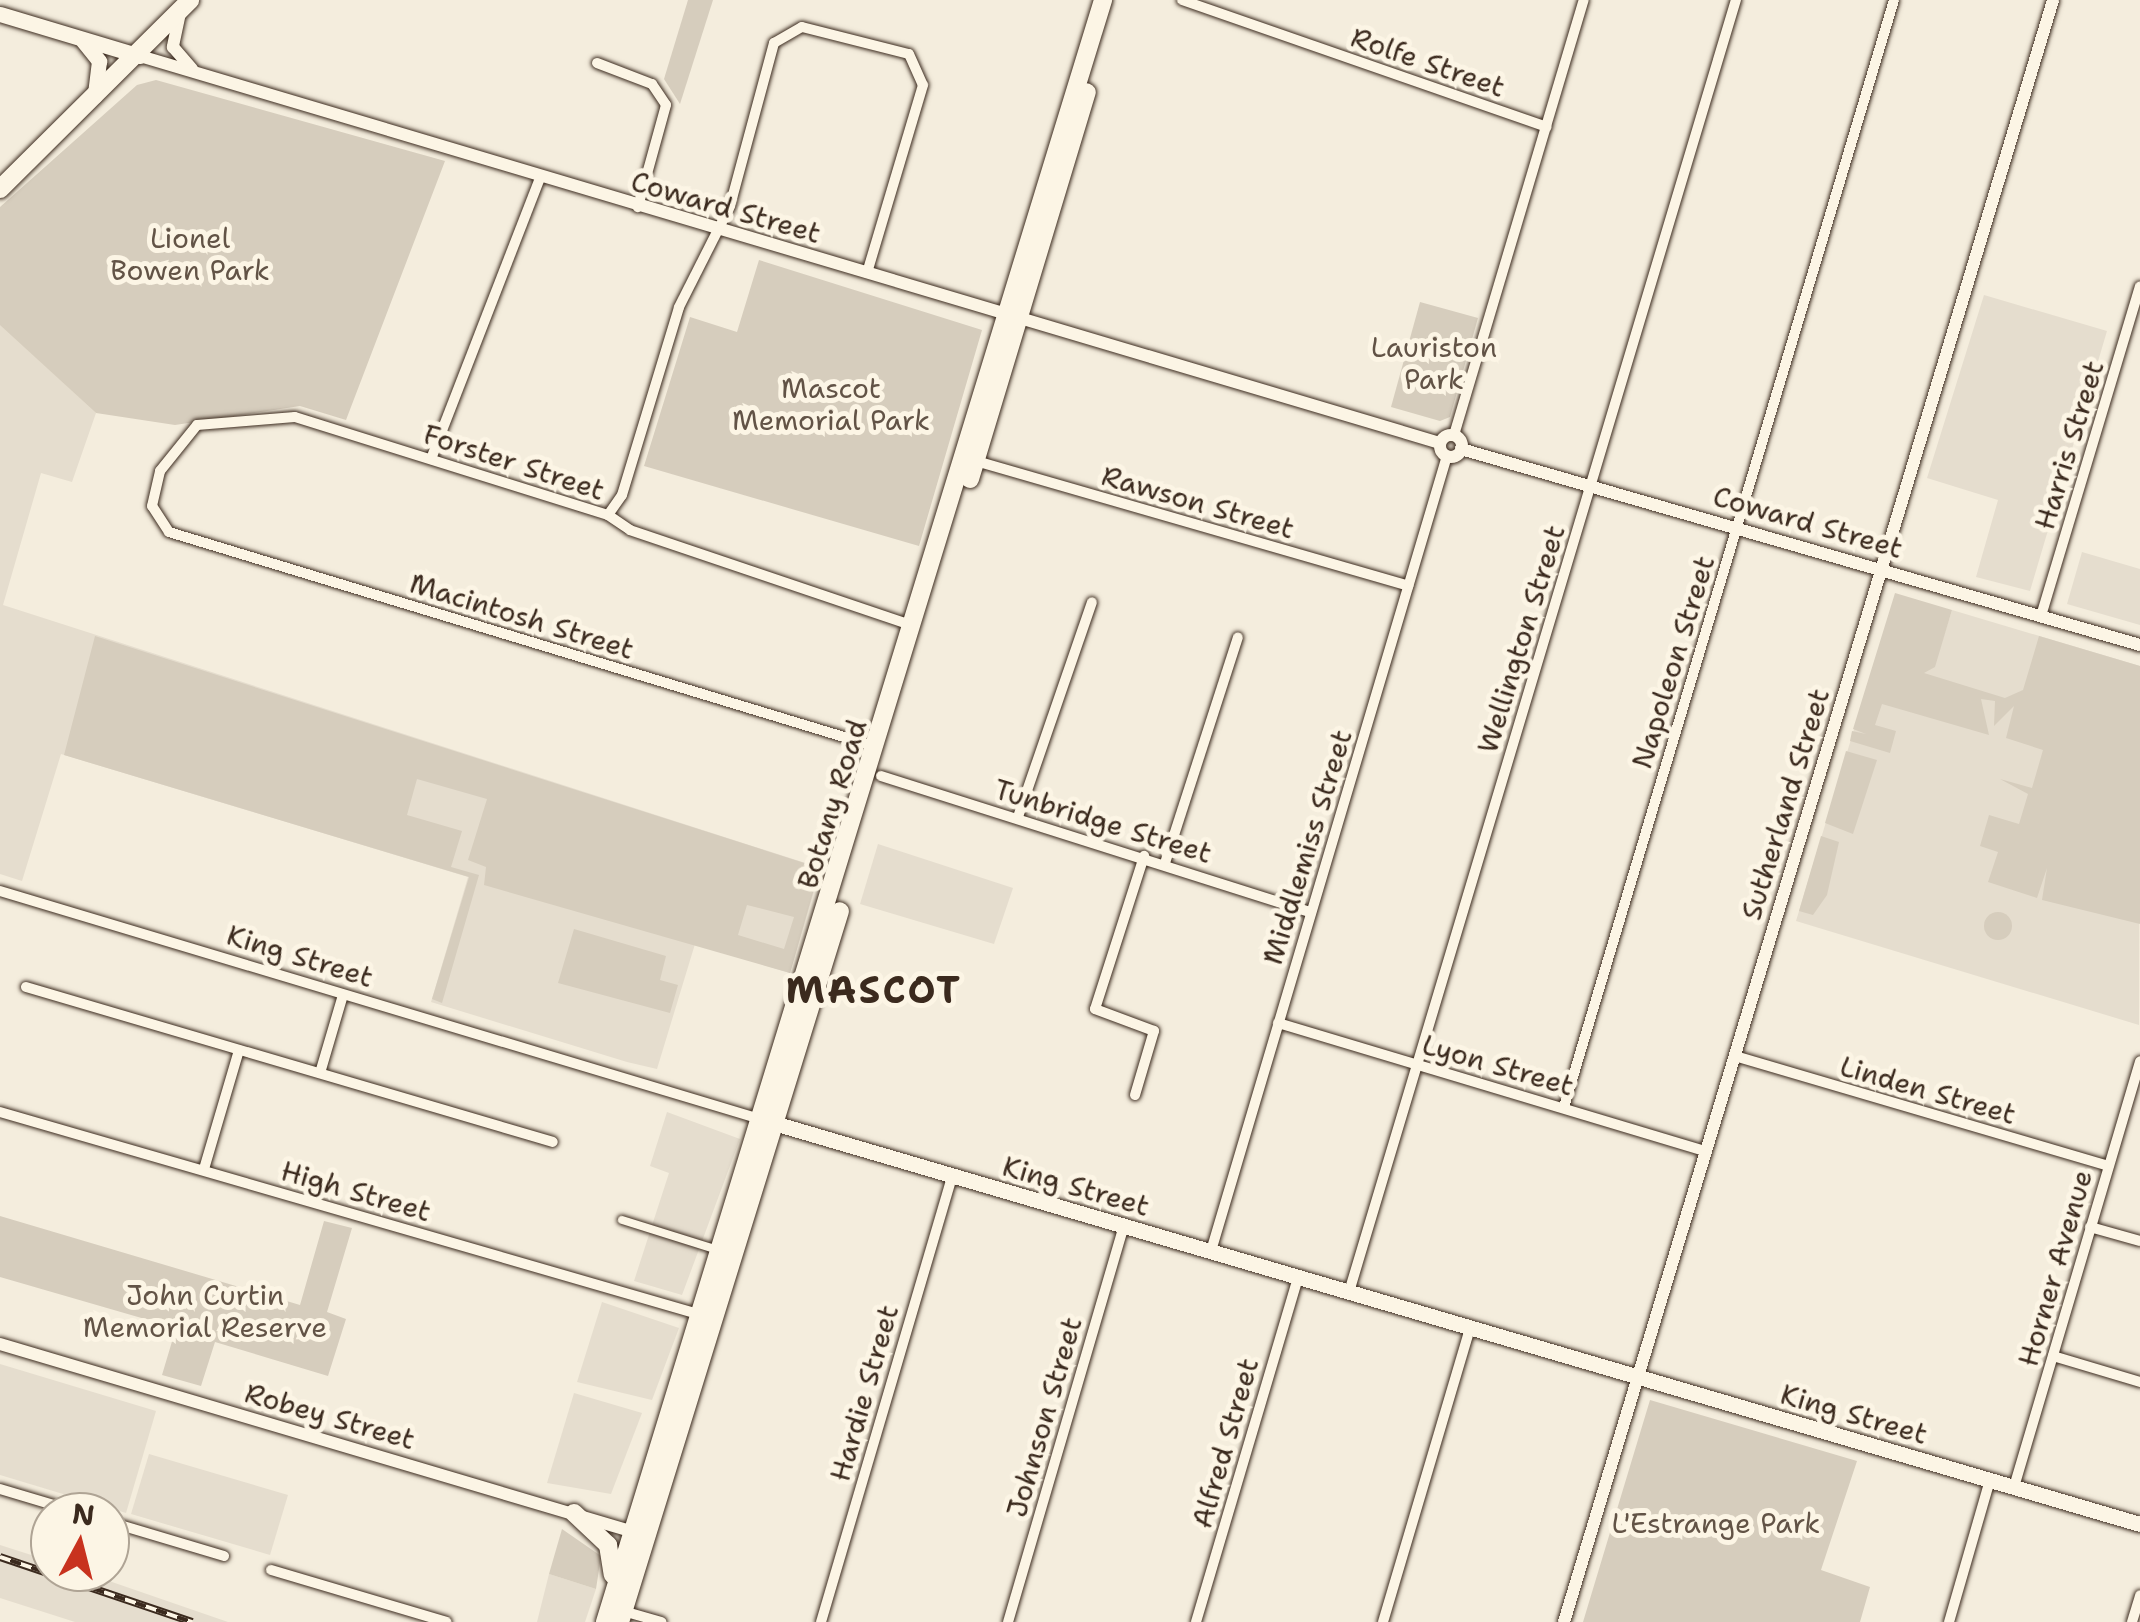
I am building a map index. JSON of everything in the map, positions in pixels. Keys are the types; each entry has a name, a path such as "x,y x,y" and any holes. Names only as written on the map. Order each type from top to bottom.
{"main road":[{"name":"Botany Road","path":"614,1615 881,776 976,461 1102,0"},
{"name":"Botany Road","path":"638,1534 698,1314 769,1122 915,626 1114,0"},
{"path":"0,189 140,56 186,5"},
{"name":"Coward Street","path":"0,14 140,56"},
{"path":"75,36 99,61 94,100"},
{"name":"King Street","path":"769,1122 2140,1524"},
{"path":"574,1513 611,1553 614,1615"}],"street":[{"name":"Rolfe Street","path":"1182,0 1546,127"},
{"path":"1444,449 1454,435 1584,0"},
{"name":"Wellington Street","path":"1349,1292 1736,0"},
{"name":"Napoleon Street","path":"1564,1107 1894,0"},
{"name":"Sutherland Street","path":"1564,1622 2052,0"},
{"path":"186,5 174,50 201,74"},
{"path":"608,515 622,496 680,307 718,231 774,43 802,27 909,54 923,85 866,274"},
{"name":"Coward Street","path":"140,56 1444,449"},
{"path":"596,62 652,84 666,105 638,207"},
{"path":"431,459 540,178"},
{"name":"Harris Street","path":"2041,616 2140,288"},
{"name":"Forster Street","path":"157,520 153,496 170,449 212,421 294,418 608,515 630,530 915,626"},
{"path":"1444,449 1461,449 1454,435"},
{"name":"Middlemiss Street","path":"1211,1251 1408,586 1444,449"},
{"name":"Coward Street","path":"1461,449 2140,645"},
{"name":"Rawson Street","path":"976,461 1408,586"},
{"name":"Macintosh Street","path":"157,520 178,535 878,748"},
{"path":"1018,817 1092,602"},
{"path":"1165,862 1238,637"},
{"name":"Tunbridge Street","path":"881,776 1165,862 1311,912"},
{"path":"1135,1095 1154,1031 1095,1009 1144,856"},
{"name":"King Street","path":"0,891 769,1122"},
{"path":"26,987 553,1142"},
{"path":"320,1073 342,995"},
{"name":"Lyon Street","path":"1278,1023 1706,1151"},
{"path":"204,1169 239,1050"},
{"name":"Linden Street","path":"1735,1056 2108,1166"},
{"name":"Horner Avenue","path":"2014,1487 2108,1166 2134,1099 2140,1061"},
{"name":"High Street","path":"0,1112 698,1314"},
{"name":"Hardie Street","path":"821,1622 952,1176"},
{"path":"622,1220 719,1250"},
{"name":"Johnson Street","path":"1008,1622 1124,1225"},
{"path":"2090,1227 2140,1241"},
{"name":"Alfred Street","path":"1196,1622 1298,1277"},
{"path":"1383,1622 1470,1328"},
{"name":"Robey Street","path":"0,1344 638,1534"},
{"path":"2053,1356 2140,1382"},
{"path":"1949,1622 1990,1480"},
{"path":"0,1489 30,1498"},
{"path":"130,1528 224,1556"},
{"path":"271,1570 446,1622"},
{"path":"2132,1622 2140,1595"},
{"path":"614,1615 661,1622"}],"shaded area":[{"path":"1984,295 2107,331 2030,591 1976,577 1998,500 1927,478"},
{"path":"0,324 96,413 72,482 41,473 3,605 821,868 790,973 695,944 657,1069 627,1062 431,1002 468,877 61,754 22,881 0,874"},
{"path":"2082,552 2140,569 2140,625 2067,604"},
{"path":"1952,610 2140,666 2139,1025 1796,921 1878,650 1934,667"},
{"path":"878,844 1013,888 994,944 860,904"},
{"path":"667,1112 740,1139 682,1295 634,1281 669,1173 650,1166"},
{"path":"602,1302 679,1328 652,1400 577,1382"},
{"path":"0,1364 156,1411 130,1499 130,1492 56,1492 0,1475"},
{"path":"574,1393 642,1413 611,1494 547,1483"},
{"path":"149,1454 288,1495 270,1555 131,1514"},
{"path":"0,1545 30,1555 30,1592 130,1592 130,1588 228,1622 75,1622 0,1598"},
{"path":"549,1574 596,1589 585,1622 537,1622"}],"green space":[{"path":"688,0 713,0 680,104 664,79"},
{"name":"Lionel Bowen Park","path":"156,80 445,161 346,420 300,406 175,425 96,413 0,325 0,207 137,85"},
{"name":"Mascot Memorial Park","path":"759,260 982,330 919,546 644,466 690,317 737,332"},
{"name":"Lauriston Park","path":"1420,302 1478,318 1450,417 1440,421 1391,407"},
{"path":"1895,593 1952,610 1935,667 1924,673 2005,698 2023,690 2039,636 2140,666 2140,924 2042,900 2047,868 2037,898 1988,882 1998,852 1980,846 1989,815 2019,824 2028,794 2000,779 2032,788 2043,750 2006,738 2014,706 1994,726 1995,701 1981,699 1989,735 1882,704 1875,725 1896,731 1890,753 1850,741 1852,731 1866,734 1853,729"},
{"path":"95,636 820,868 790,973 484,885 486,867 468,860 487,799 417,779 407,815 462,831 451,867 479,875 442,1003 432,999 469,877 64,755","holes":["747,905 794,917 784,949 738,935"]},
{"path":"1846,751 1877,760 1853,834 1825,823"},
{"path":"1821,836 1839,842 1827,895 1813,915 1799,911"},
{"path":"1998,912 2008,916 2012,926 2008,936 1998,940 1988,936 1984,926 1988,916"},
{"path":"574,929 666,956 660,980 678,985 670,1013 558,983"},
{"name":"John Curtin Memorial Reserve","path":"0,1216 300,1305 324,1221 352,1228 327,1312 346,1319 328,1376 215,1342 201,1386 162,1375 176,1328 0,1277"},
{"name":"L'Estrange Park","path":"1650,1400 1857,1461 1821,1570 1870,1587 1860,1622 1583,1622"},
{"path":"562,1529 601,1556 596,1589 549,1574"}],"railway":[{"path":"0,1557 192,1622"}],"district":[{"name":"MASCOT","path":"874,990"}]}
